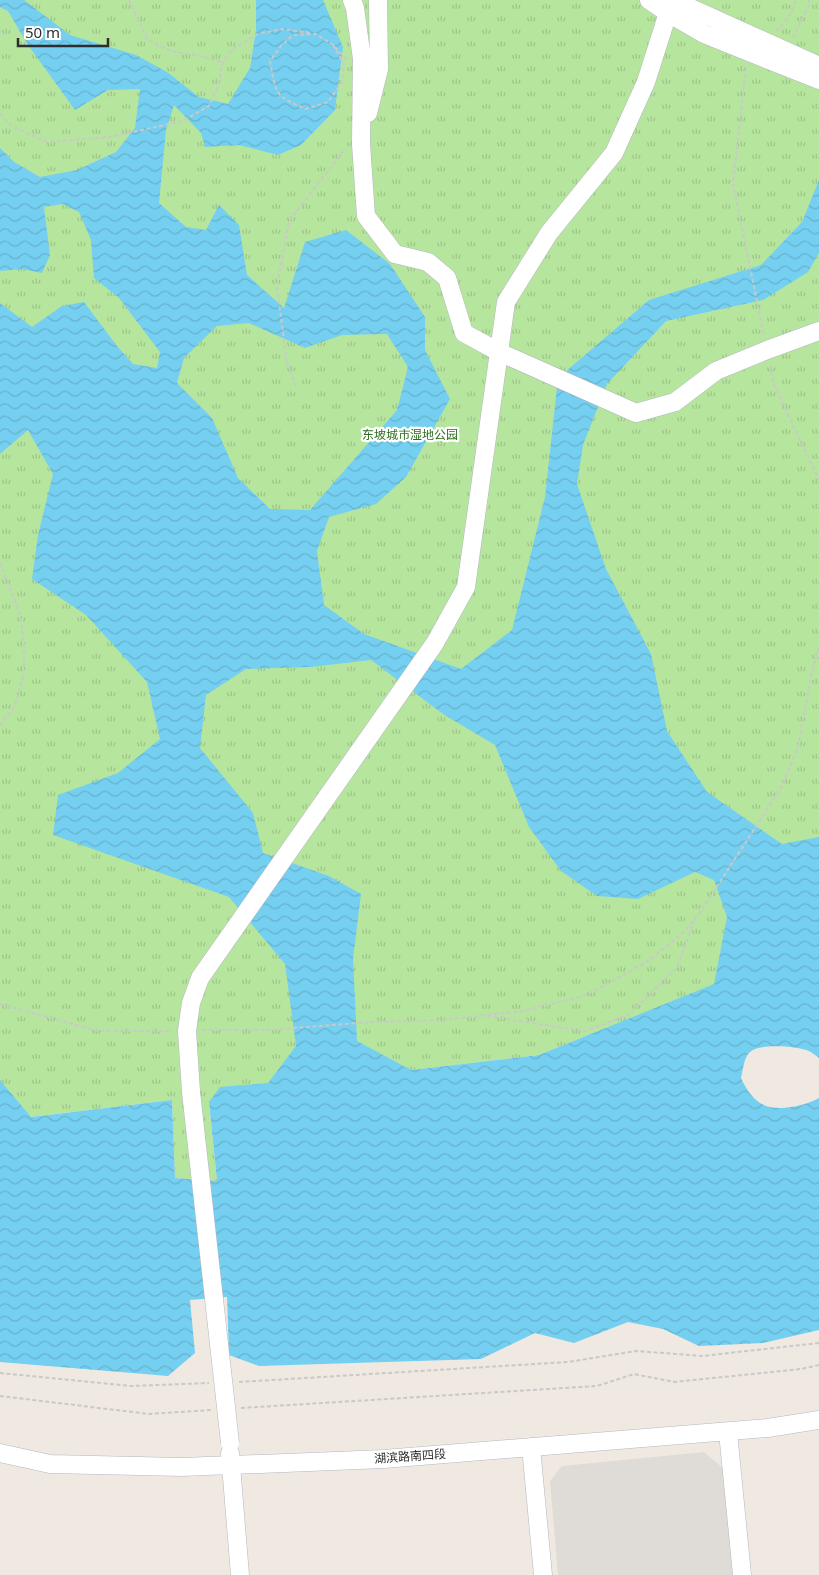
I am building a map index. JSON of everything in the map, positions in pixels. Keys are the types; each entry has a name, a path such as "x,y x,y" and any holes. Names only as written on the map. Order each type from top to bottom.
{"street":[{"path":"352,0 355,8 362,59 354,146 366,216 395,254 428,262 447,278 464,333 500,352 636,413 675,402 716,371 819,331"},
{"path":"354,146 378,69 378,0"},
{"path":"649,0 674,3 819,66"},
{"path":"674,3 704,34 819,80"},
{"path":"240,1575 230,1464 230,1443 191,1092 187,1030 191,1003 200,978 436,643 466,587 506,302 549,233 614,153 646,82 674,3"},
{"name":"湖滨路南四段","path":"0,1453 50,1464 182,1467 384,1459 728,1432 819,1420"},
{"path":"728,1432 742,1575"},
{"path":"531,1447 543,1575"}],"path":[{"path":"129,0 147,39 170,51 223,62"},
{"path":"766,42 788,18 796,0"},
{"path":"786,51 809,5 809,0"},
{"path":"0,114 12,127 48,142 110,138 183,121 209,106 218,85 223,62 234,48 258,34 283,29 316,34 333,45 348,61"},
{"path":"316,34 293,35 281,46 270,61 276,91 287,101 306,109 328,102 342,82 344,64 333,45"},
{"path":"747,51 733,184 774,385 819,480"},
{"path":"296,386 287,364 277,287 289,220 354,146"},
{"path":"0,563 20,614 24,641 24,673 15,706 0,724"},
{"path":"0,1004 98,1031 267,1030 485,1016 523,1011 587,995 650,960 682,933 694,919 781,788 798,747 811,677 819,646"},
{"path":"485,1016 585,1031 628,1015 677,968 694,919"},
{"path":"233,1383 568,1362 636,1351 702,1356 819,1343"},
{"path":"239,1408 597,1386 634,1374 674,1382 801,1369 819,1365"},
{"path":"0,1373 131,1386 215,1383"},
{"path":"0,1396 149,1414 219,1410"}],"green space":[{"name":"东坡城市湿地公园","path":"0,0 819,0 819,867 714,985 539,1055 411,1070 209,1103 217,1181 175,1178 172,1100 30,1117 0,1080"}],"shaded area":[{"path":"704,1452 723,1468 734,1575 558,1575 550,1481 562,1466"}],"water":[{"path":"0,0 24,0 70,35 136,55 167,72 199,97 228,104 250,68 256,30 256,0 323,0 343,47 335,110 301,145 278,155 239,145 205,147 201,133 174,105 166,130 159,203 186,227 206,230 219,205 239,225 247,275 284,308 305,242 346,230 390,264 425,317 425,350 450,399 406,477 376,504 329,517 317,551 324,605 364,634 461,669 512,630 545,497 558,378 649,300 761,265 802,222 819,180 819,253 808,272 763,300 666,321 607,384 583,445 577,484 606,569 651,654 667,731 707,792 782,844 819,837 819,1058 809,1051 796,1048 762,1047 748,1054 741,1078 754,1098 760,1103 774,1108 806,1104 819,1098 819,1330 763,1343 699,1346 663,1329 628,1322 574,1343 535,1333 481,1359 259,1366 229,1355 227,1297 190,1300 195,1353 168,1376 0,1362 0,1080 31,1117 172,1100 175,1178 217,1181 209,1102 220,1087 268,1083 296,1046 285,964 229,897 53,835 58,795 118,773 160,739 147,682 86,615 32,579 38,535 53,474 28,430 0,454 0,303 32,327 62,306 84,302 133,364 157,368 160,352 119,298 94,278 91,240 79,212 63,204 44,207 50,255 42,273 22,269 0,271 0,148 14,162 40,177 77,170 116,152 135,128 140,89 108,90 75,110 28,45 8,11 0,7","holes":["249,323 305,348 342,335 387,334 408,367 397,410 310,510 270,509 238,478 212,418 177,383 184,358 217,326","371,660 443,714 495,745 529,827 561,871 597,896 638,899 695,872 714,880 727,917 714,984 539,1055 411,1070 357,1041 353,959 361,894 329,876 263,853 253,813 200,748 206,695 246,669 311,667"]}]}
